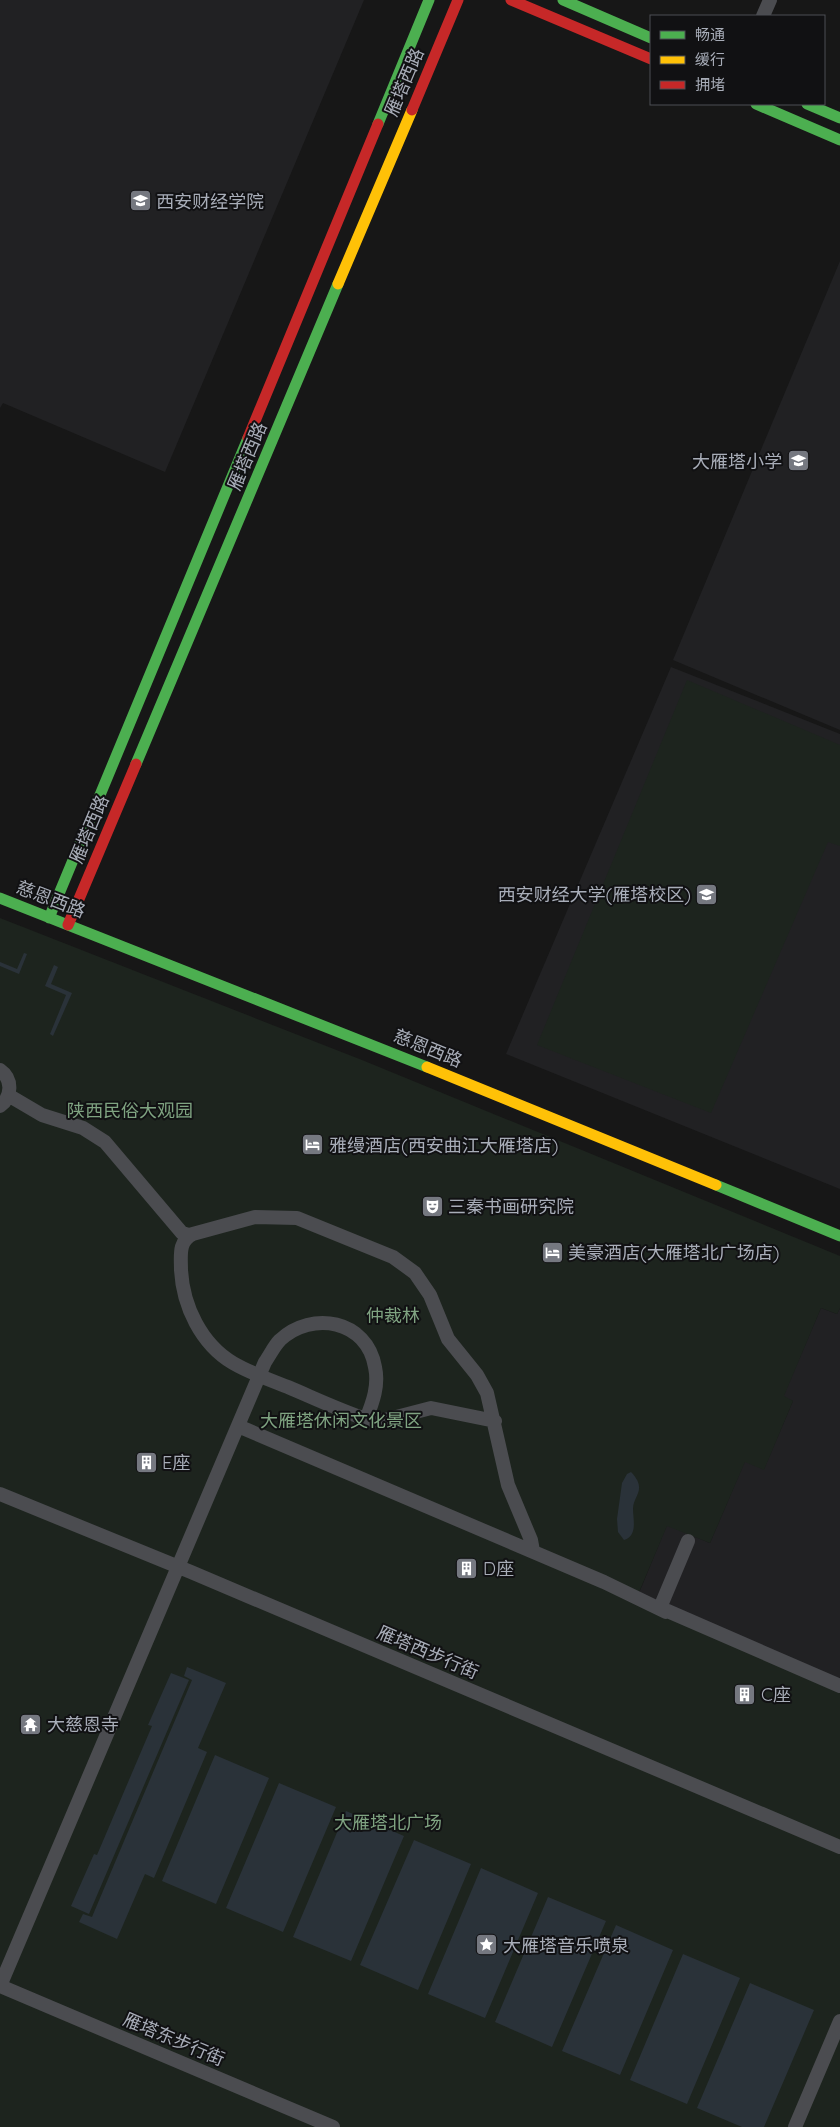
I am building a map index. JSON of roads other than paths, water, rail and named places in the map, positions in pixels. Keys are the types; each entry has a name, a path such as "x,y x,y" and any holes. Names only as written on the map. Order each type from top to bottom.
{"street":[{"name":"雁塔西路","path":"49,918 429,0"},
{"name":"雁塔西路","path":"68,925 458,0"},
{"path":"511,0 650,59"},
{"path":"562,0 650,38"},
{"path":"763,15 770,0"},
{"path":"758,105 840,140"},
{"path":"809,105 840,118"},
{"name":"慈恩西路","path":"0,898 386,1050 840,1236"},
{"path":"0,1070 8,1079 4,1100 83,1128 100,1138 186,1232"},
{"path":"495,1420 431,1408 381,1421 366,1418 260,1375 224,1357 200,1330 184,1293 181,1276 183,1237 186,1232 255,1217 297,1218 405,1264 424,1284 448,1339 483,1383 495,1420 508,1485 531,1540 533,1552"},
{"path":"0,1986 260,1375 280,1340 299,1327 321,1322 343,1325 354,1331 364,1341 375,1366 375,1393 366,1418"},
{"path":"238,1426 604,1582 666,1612 840,1686"},
{"name":"雁塔西步行街","path":"0,1494 178,1567 840,1848"},
{"path":"666,1612 662,1603 688,1541"},
{"name":"雁塔东步行街","path":"0,1986 334,2127"},
{"path":"795,2127 840,2021"}],"place":[{"name":"西安财经学院","path":"140,201"},
{"name":"大雁塔小学","path":"798,461"},
{"name":"西安财经大学(雁塔校区)","path":"707,894"},
{"name":"雅缦酒店(西安曲江大雁塔店)","path":"313,1145"},
{"name":"三秦书画研究院","path":"432,1206"},
{"name":"美豪酒店(大雁塔北广场店)","path":"552,1252"},
{"name":"E座","path":"146,1462"},
{"name":"D座","path":"467,1568"},
{"name":"C座","path":"745,1694"},
{"name":"大慈恩寺","path":"31,1724"},
{"name":"大雁塔音乐喷泉","path":"487,1945"}],"park label":[{"name":"陕西民俗大观园","path":"130,1110"},
{"name":"仲裁林","path":"393,1315"},
{"name":"大雁塔休闲文化景区","path":"341,1420"},
{"name":"大雁塔北广场","path":"388,1822"}]}
